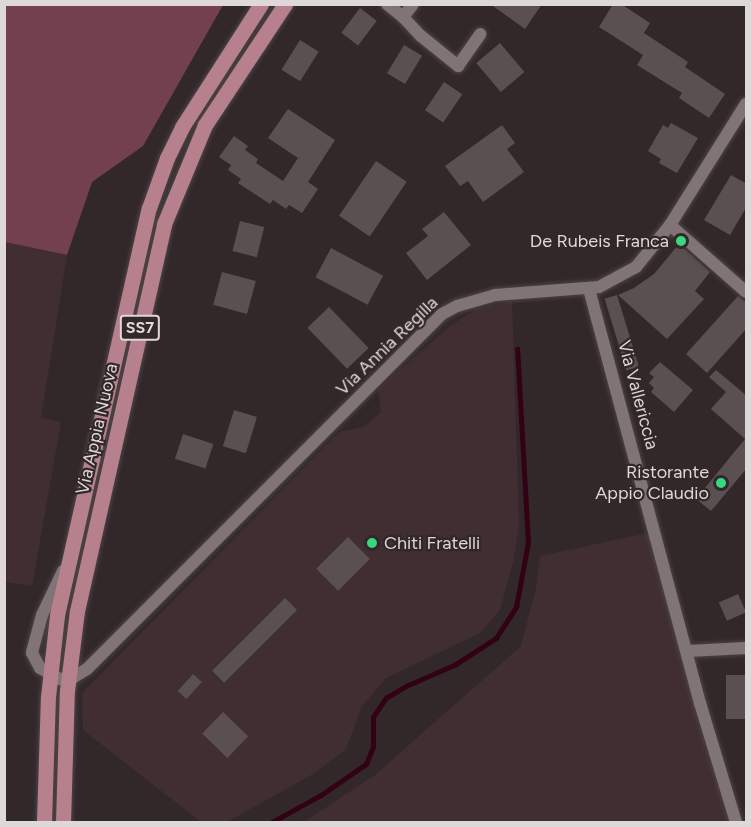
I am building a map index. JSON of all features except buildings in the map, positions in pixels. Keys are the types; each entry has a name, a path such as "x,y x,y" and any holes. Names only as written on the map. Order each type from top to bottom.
{"main road":[{"name":"Via Appia Nuova","path":"44,822 51,650 67,561 153,195 167,158 188,116 261,4"},
{"name":"Via Appia Nuova","path":"63,822 69,678 88,558 166,216 205,124 285,4"}],"street":[{"path":"387,4 458,66 480,34"},
{"path":"404,17 413,4"},
{"name":"Via Annia Regilla","path":"69,678 87,669 442,314 456,306 495,295 590,289 614,281 636,267 670,225 747,104"},
{"path":"670,225 747,292"},
{"name":"Via Vallericcia","path":"590,289 700,703 736,822"},
{"path":"688,651 747,648"},
{"path":"49,675 69,678"}],"shaded area":[{"path":"5,4 223,5 143,146 92,182 67,255 5,242"},
{"path":"5,242 67,255 41,418 61,422 32,586 5,582"},
{"name":"Chiti Fratelli","path":"512,301 519,525 513,562 500,610 480,633 386,678 362,706 346,749 313,774 227,822 201,822 83,730 82,693 339,432 364,427 381,412 378,389 451,325 477,309"},
{"path":"648,533 730,822 304,822 375,775 521,646 536,588 540,556"}],"waterway":[{"path":"272,822 321,795 366,764 373,747 373,717 386,698 406,686 456,664 496,638 516,607 528,543 517,349"}],"place":[{"name":"De Rubeis Franca","path":"681,241"},
{"name":"Ristorante Appio Claudio","path":"721,483"},
{"name":"Chiti Fratelli","path":"372,543"}]}
